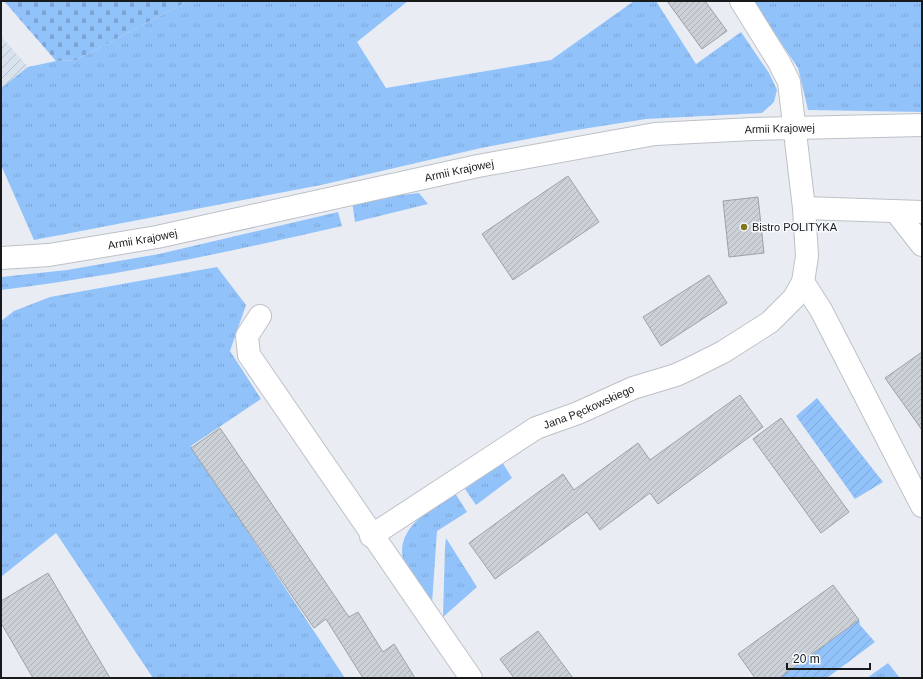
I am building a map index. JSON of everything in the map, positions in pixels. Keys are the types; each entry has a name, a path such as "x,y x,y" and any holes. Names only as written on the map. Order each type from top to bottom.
{"street":[{"name":"Jana Pęckowskiego","path":"372,536 536,428 578,413 633,388 676,375 723,352 770,322 794,298 803,282 807,256 804,208 789,82 779,62 741,1"},
{"name":"Armii Krajowej","path":"1,258 49,255 158,237 478,166 655,134 794,128 922,125"},
{"path":"804,208 897,213 922,212"},
{"path":"897,213 922,245"},
{"path":"803,282 821,310 922,506"},
{"path":"260,316 247,336 249,355 471,678"}],"shaded area":[{"path":"1,36 28,67 1,88"}],"green space":[{"path":"4,1 188,1 76,60 56,61"},
{"path":"188,1 408,1 357,42 386,88 551,60 634,1 656,1 696,64 741,32 769,73 777,90 774,102 762,113 646,119 570,131 481,148 321,185 34,240 1,165 1,88 28,67 56,61 76,60"},
{"path":"753,1 922,1 922,112 808,110 798,68"},
{"path":"419,193 428,204 355,222 352,201"},
{"path":"338,212 342,226 257,245 130,270 87,278 1,290 1,277 67,270 159,254"},
{"path":"217,267 246,305 230,351 261,399 191,446 345,678 153,678 56,533 2,576 1,574 1,321 14,311 50,297"},
{"path":"817,398 883,482 855,499 796,416"},
{"path":"502,462 512,478 476,505 465,489"},
{"path":"455,493 467,512 437,531 432,603 406,567 402,550 404,539 409,530 417,521 436,505"},
{"path":"446,538 477,587 443,617 445,547"},
{"path":"859,620 860,625 875,642 827,678 779,678"},
{"path":"888,663 900,678 867,678"}],"building":[{"path":"667,1 705,1 727,31 702,49"},
{"path":"568,176 599,222 513,280 482,234"},
{"name":"Bistro POLITYKA","path":"758,197 764,253 729,257 723,201"},
{"path":"709,275 727,303 661,346 643,317"},
{"path":"922,352 922,430 885,378"},
{"path":"740,395 763,427 658,504 650,493 600,530 587,512 495,579 469,543 563,474 574,490 638,443 650,460"},
{"path":"781,418 849,512 821,533 753,439"},
{"path":"220,428 349,617 358,612 383,652 394,644 415,678 363,678 326,619 314,628 191,448"},
{"path":"48,573 110,678 33,678 1,623 1,601"},
{"path":"833,585 859,620 779,678 755,678 738,654"},
{"path":"538,631 573,678 514,678 500,659"}],"place":[{"name":"Bistro POLITYKA","path":"744,227"}]}
